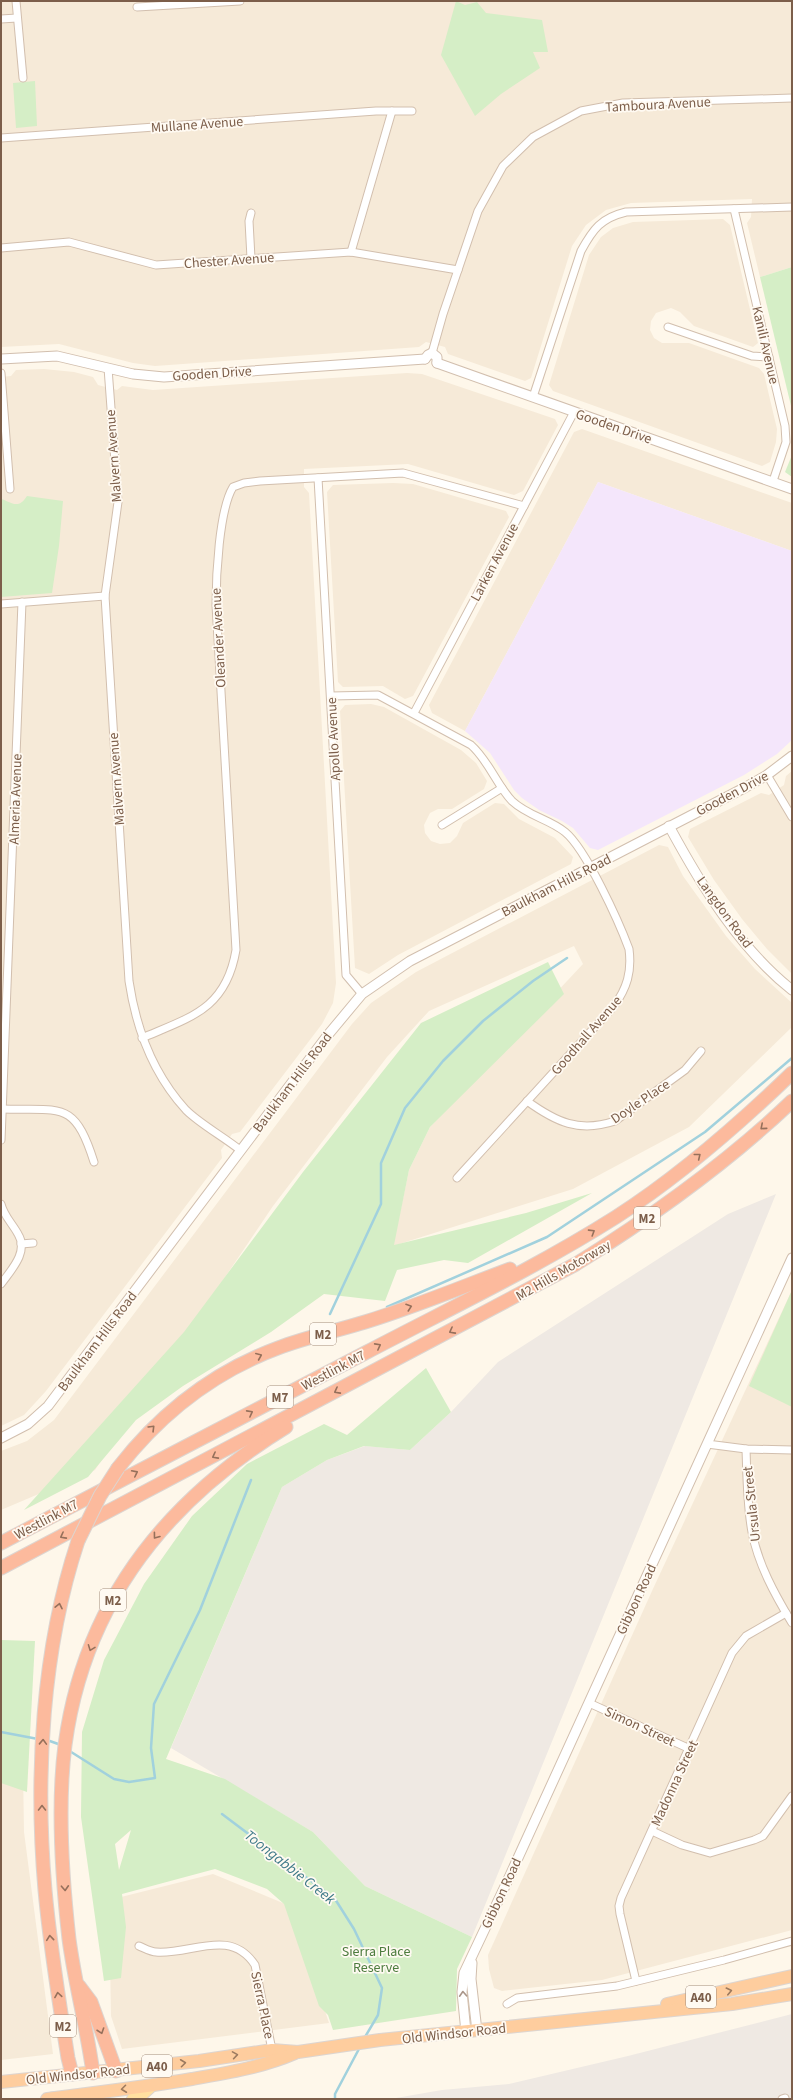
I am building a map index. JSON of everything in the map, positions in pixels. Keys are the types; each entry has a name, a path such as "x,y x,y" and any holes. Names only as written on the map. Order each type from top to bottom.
{"highway":[{"name":"M2 Hills Motorway","path":"558,1251 618,1215 676,1174 737,1124 792,1073"},
{"name":"M2 Hills Motorway","path":"312,1405 576,1264 658,1211 719,1166 792,1101"},
{"name":"M2","path":"72,2074 55,1976 45,1889 42,1781 46,1700 59,1608 66,1576 78,1540 100,1496 118,1468 150,1430 179,1404 210,1382 252,1359 278,1348 421,1303 558,1251"},
{"name":"Westlink M7","path":"1,1543 558,1251"},
{"name":"M2","path":"94,2073 69,1941 66,1905 62,1788 66,1743 72,1708 83,1667 111,1603 134,1565 162,1528 200,1490 236,1460 292,1424 312,1405"},
{"name":"Westlink M7","path":"1,1568 312,1405"},
{"name":"Old Windsor Road","path":"609,2016 792,1976"},
{"name":"M2","path":"77,1984 91,2002 116,2071"},
{"name":"Old Windsor Road","path":"48,2099 98,2096 228,2073 281,2059 298,2052 340,2045 732,2004 792,1994"},
{"name":"Old Windsor Road","path":"1,2082 72,2074 116,2071 272,2050 298,2052"},
{"path":"94,2073 98,2096"},
{"path":"72,2074 79,2097"}],"main road":[{"path":"133,2099 140,2096 151,2086"}],"street":[{"path":"16,1 23,78"},
{"path":"137,7 240,1"},
{"path":"1,19 17,18"},
{"name":"Tamboura Avenue","path":"429,356 478,211 503,166 533,137 581,111 623,103 792,98"},
{"name":"Mullane Avenue","path":"1,138 376,111 412,111"},
{"path":"351,252 392,111"},
{"path":"533,398 581,251 589,236 600,223 611,216 626,212 792,207"},
{"name":"Kanili Avenue","path":"734,208 786,435 786,442 773,481"},
{"path":"251,213 249,221 251,258"},
{"name":"Chester Avenue","path":"1,248 69,242 156,265 351,252 458,270"},
{"path":"668,327 752,356 769,357"},
{"name":"Gooden Drive","path":"1,359 57,356 142,376 164,377 429,356 426,364 431,366 437,363 792,489"},
{"name":"Malvern Avenue","path":"108,368 118,502 105,596 129,981 133,1008 142,1038 159,1074 187,1110 240,1150"},
{"path":"1,373 10,489"},
{"name":"Larken Avenue","path":"414,713 574,412"},
{"name":"Oleander Avenue","path":"142,1038 189,1018 217,998 229,976 236,950 216,605 216,570 229,493 233,487 244,483 403,474 524,506"},
{"name":"Apollo Avenue","path":"318,478 346,975 362,994"},
{"path":"1,604 105,596"},
{"name":"Almeria Avenue","path":"1,1140 22,602"},
{"name":"Goodhall Avenue","path":"331,696 378,695 471,745 490,767 502,788 524,811 564,831 578,848 590,867 629,949 631,964 629,980 614,1006 457,1178"},
{"name":"Gooden Drive","path":"668,826 768,775 792,756"},
{"path":"768,775 792,817"},
{"path":"442,825 502,788"},
{"name":"Baulkham Hills Road","path":"1,1438 28,1424 48,1406 240,1150 327,1036 362,994 410,961 668,826"},
{"name":"Langdon Road","path":"668,826 708,892 730,922 767,967 792,990"},
{"name":"Doyle Place","path":"527,1101 545,1114 560,1121 581,1126 603,1125 615,1121 685,1070 701,1051"},
{"path":"2,1109 56,1111 68,1114 81,1128 94,1162"},
{"path":"1,1204 5,1216 18,1234 22,1244 18,1261 1,1284"},
{"path":"22,1244 33,1243"},
{"name":"Gibbon Road","path":"471,2032 470,1971 480,1939 707,1444 790,1268 792,1258"},
{"path":"707,1444 746,1449 792,1450"},
{"name":"Ursula Street","path":"746,1449 752,1532 759,1557 792,1623"},
{"name":"Madonna Street","path":"636,1981 619,1906 732,1653 746,1636 786,1613"},
{"name":"Simon Street","path":"589,1703 690,1749"},
{"path":"652,1831 693,1849 710,1853 763,1836 791,1801"},
{"name":"Old Windsor Road","path":"507,2004 517,1998 606,1988 724,1960 792,1941"},
{"name":"Sierra Place","path":"139,1946 156,1952 218,1944 231,1946 247,1953 255,1965 272,2050"}],"shaded area":[{"path":"1,1 792,1 792,267 760,277 747,223 751,217 752,199 631,203 606,210 586,225 572,246 531,378 525,381 448,354 445,347 426,342 419,347 155,366 133,363 59,344 1,347"},
{"path":"723,219 730,225 758,343 753,347 694,326 680,312 671,308 656,313 651,321 650,330 654,338 662,343 689,343 759,368 764,374 777,429 776,442 770,462 762,466 553,391 549,385 589,255 601,237 613,228 633,222"},
{"path":"44,369 74,372 93,377 98,385 117,390 122,386 153,390 407,373 422,374 555,419 558,425 523,491 514,495 408,464 304,469 304,487 309,493 336,983 333,1003 322,1024 240,1132 232,1134 221,1150 222,1158 46,1391 24,1415 1,1426 1,377 11,376 16,370"},
{"path":"582,429 792,503 792,551 598,482 465,731 432,713 429,705 574,432"},
{"path":"598,482 792,551 792,740 777,754 744,775 598,850 590,848 573,828 539,810 522,798 514,790 490,753 465,731"},
{"path":"393,483 413,484 506,511 509,517 413,696 405,699 383,686 343,687 338,682 327,492 333,485"},
{"path":"371,704 384,707 461,750 476,763 487,781 484,789 452,809 438,809 430,813 424,825 425,833 431,841 440,844 450,843 457,836 463,823 495,803 504,804 519,819 555,838 573,857 571,864 398,955 369,974 355,968 340,711 345,705"},
{"path":"792,771 792,974 767,949 742,919 714,880 688,837 690,829 761,793 769,795 784,785 786,776"},
{"path":"659,845 668,847 683,876 726,936 755,969 792,1003 792,1027 689,1127 573,1189 393,1246 409,1170 430,1127 583,964 574,946 429,1011 387,1057 273,1206 95,1470 1,1510 1,1451 27,1441 54,1420 352,1024 371,1003 416,972"},
{"path":"776,1194 472,1937 365,1886 313,1832 171,1748 282,1487 327,1460 365,1446 410,1450 451,1412 498,1362 728,1214"},
{"path":"792,1290 792,1930 602,1980 502,1991 494,1988 489,1969 488,1955 652,1591"},
{"path":"1,1765 23,1769 24,1832 53,2054 1,2060"},
{"path":"213,1874 290,1906 329,2023 122,2049 111,2016 109,1900"},
{"path":"792,2014 792,2099 390,2099 442,2090 509,2084 628,2056"}],"green space":[{"path":"456,1 465,5 477,2 486,13 542,20 548,52 533,52 540,68 501,94 475,116 441,55"},
{"path":"35,81 37,126 16,128 13,83"},
{"path":"792,267 792,410 760,277"},
{"path":"792,455 792,477 785,472"},
{"path":"27,496 63,501 59,546 52,593 1,597 1,499 17,504 24,501"},
{"path":"548,962 564,994 430,1127 409,1170 394,1245 526,1213 592,1193 468,1263 444,1260 397,1270 385,1301 324,1294 271,1332 183,1386 136,1420 88,1477 24,1510 184,1332 303,1172 421,1023"},
{"path":"792,1290 792,1407 749,1386"},
{"name":"Sierra Place Reserve","path":"426,1368 451,1412 410,1450 364,1446 327,1460 282,1487 166,1759 225,1779 313,1832 365,1886 472,1937 457,1969 456,2011 333,2030 328,2015 319,2006 284,1904 267,1889 215,1869 122,1894 126,1927 121,1978 104,1981 81,1817 82,1732 104,1660 144,1584 192,1516 247,1464 324,1424 347,1435","holes":["131,1830 119,1870 115,1844"]},
{"path":"1,1640 35,1641 27,1792 1,1783"}],"waterway":[{"path":"330,1314 381,1204 381,1163 405,1108 443,1061 483,1021 533,981 567,958"},
{"path":"387,1307 547,1237 705,1132 792,1058"},
{"path":"68,1750 114,1779 129,1782 155,1778 151,1748 154,1704 200,1610 251,1480"},
{"name":"Toongabbie Creek","path":"1,1732 38,1739"},
{"name":"Toongabbie Creek","path":"47,1740 61,1745"},
{"name":"Toongabbie Creek","path":"222,1814 335,1899 354,1929 382,1988 378,2015 365,2037"},
{"name":"Toongabbie Creek","path":"335,2099 335,2094 360,2047"}]}
